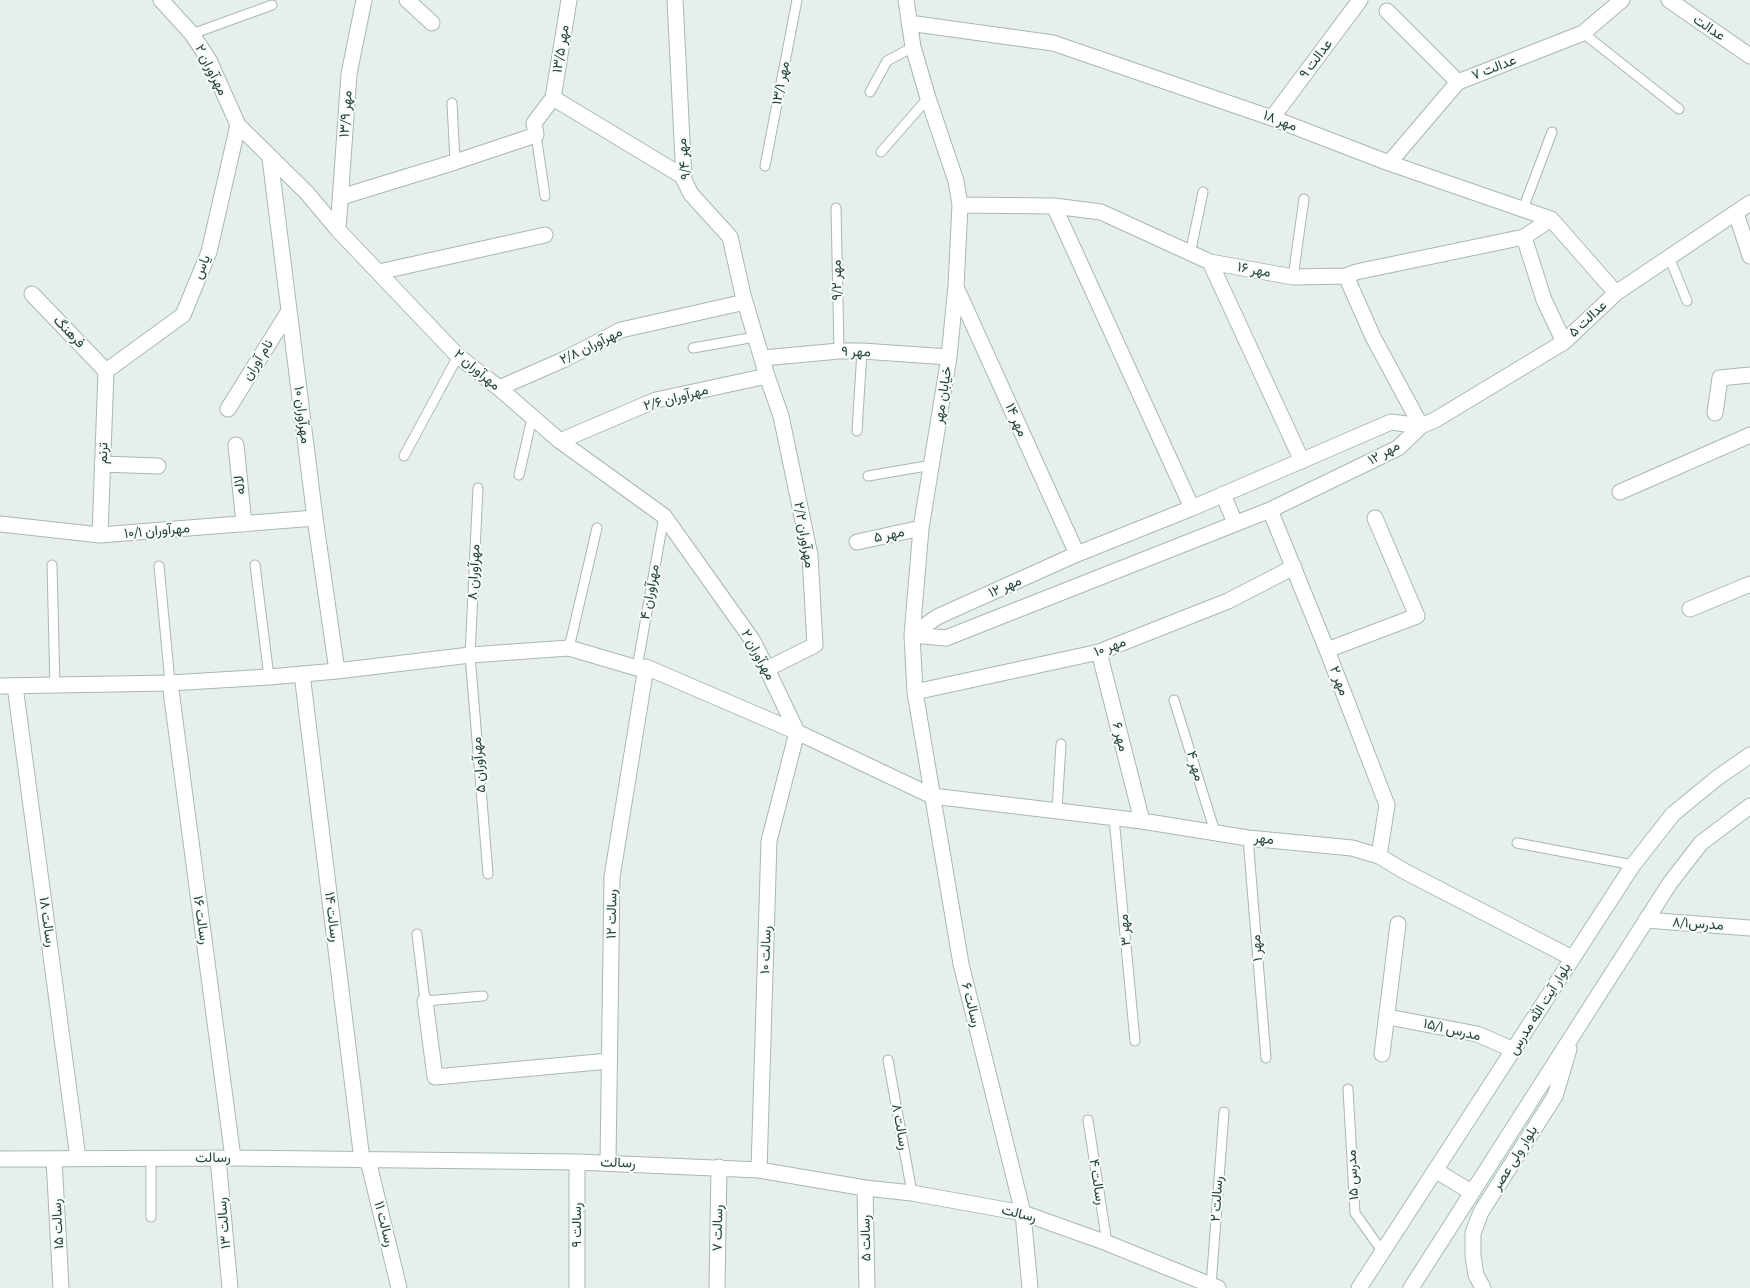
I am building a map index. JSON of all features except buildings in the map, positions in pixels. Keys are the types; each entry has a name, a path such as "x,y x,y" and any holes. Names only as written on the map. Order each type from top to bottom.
{"street":[{"name":"مهرآوران ۲","path":"161,0 192,34 209,60 238,125 308,193 338,230 458,356 499,388 560,441 664,516 753,640 797,732"},
{"name":"مهر ۱۳/۹","path":"338,230 349,74 364,0"},
{"path":"408,0 432,23"},
{"name":"مهر ۱۳/۵","path":"553,98 569,0"},
{"name":"مهر ۹/۴","path":"675,0 684,177 691,194 730,237 745,302 767,376"},
{"name":"خیابان مهر","path":"906,0 913,47 956,181 960,205 956,286 949,357 921,528 912,636 915,692 932,796"},
{"name":"عدالت ۹","path":"1272,118 1360,0"},
{"name":"عدالت ۷","path":"1389,163 1458,82 1583,33 1622,0"},
{"name":"عدالت","path":"1669,0 1750,56"},
{"path":"1387,11 1458,82"},
{"name":"مهر ۱۸","path":"909,23 1052,43 1272,118 1389,163 1550,219 1616,293"},
{"path":"341,197 455,162 536,134 534,123 553,98 684,177"},
{"name":"یاس","path":"106,371 182,315 208,252 238,125"},
{"name":"مهرآوران ۱۰","path":"270,158 315,518 337,671"},
{"name":"عدالت ۵","path":"1420,426 1435,420 1564,342 1616,293 1750,203"},
{"name":"مهر ۱۶","path":"960,205 1054,206 1101,212 1210,262 1294,277 1346,276 1356,272 1524,237 1550,219"},
{"path":"1054,206 1192,508"},
{"path":"1736,213 1750,256"},
{"path":"379,272 545,235"},
{"path":"1524,237 1544,300 1564,342"},
{"path":"1210,262 1302,461"},
{"path":"1346,276 1373,337 1420,426"},
{"name":"مهر ۱۴","path":"956,286 1077,554"},
{"name":"فرهنگ","path":"32,294 106,371"},
{"name":"مهرآوران ۲/۸","path":"499,388 564,360 621,330 745,302"},
{"name":"نام آوران","path":"228,409 289,311"},
{"name":"مهر ۹","path":"763,358 838,351 949,357"},
{"name":"ترنم","path":"100,536 106,371"},
{"path":"1715,413 1720,378 1750,375"},
{"name":"مهرآوران ۲/۶","path":"560,441 656,400 767,376"},
{"name":"مهرآوران ۲/۲","path":"767,376 781,416 810,554 815,645 767,669"},
{"name":"مهر ۱۲","path":"912,636 938,617 1077,554 1192,508 1391,422 1420,426"},
{"name":"مهر ۱۲","path":"912,636 946,638 1270,510 1398,448 1420,426"},
{"path":"1620,492 1750,435"},
{"name":"لاله","path":"236,446 244,524"},
{"path":"102,464 158,466"},
{"path":"1223,494 1235,523"},
{"name":"مهر ۲","path":"1270,510 1387,805 1379,856"},
{"name":"مهرآوران ۱۰/۱","path":"0,524 100,536 315,518"},
{"path":"1327,650 1417,616 1375,518"},
{"name":"مهر ۵","path":"857,542 921,528"},
{"name":"مهر ۱۰","path":"915,692 1099,652 1228,601 1294,567"},
{"path":"1690,609 1750,584"},
{"path":"8,686 170,683 268,677 337,671 470,655 569,648"},
{"name":"مهر","path":"569,648 641,668 797,732 932,796 1142,821 1248,838 1352,848 1379,856 1404,871 1572,958"},
{"name":"مهر ۶","path":"1099,652 1142,821"},
{"name":"رسالت ۱۲","path":"608,1162 612,877 641,668"},
{"name":"رسالت ۱۴","path":"302,674 365,1160"},
{"name":"رسالت ۱۶","path":"170,683 226,1158"},
{"name":"رسالت ۱۸","path":"8,686 78,1158"},
{"name":"رسالت ۱۰","path":"759,1170 769,841 797,732"},
{"name":"بلوار آیت الله مدرس","path":"1359,1288 1633,865 1673,814 1717,778 1750,755"},
{"name":"رسالت ۶","path":"932,796 961,964 1023,1213 1030,1288"},
{"path":"1411,1288 1670,883 1701,843 1750,806"},
{"name":"مدرس۸/۱","path":"1646,920 1750,928"},
{"path":"1382,1054 1398,924"},
{"path":"425,1001 435,1076 609,1061"},
{"name":"مدرس ۱۵/۱","path":"1388,1017 1477,1034 1514,1050"},
{"name":"بلوار ولی عصر","path":"1483,1288 1476,1275 1473,1256 1473,1233 1481,1212 1555,1096 1575,1030"},
{"name":"رسالت","path":"0,1159 226,1158 608,1162 759,1170 865,1188 912,1193 1023,1213 1107,1244 1206,1285"},
{"name":"رسالت ۱۳","path":"226,1158 230,1288"},
{"name":"رسالت ۱۵","path":"54,1159 61,1288"},
{"name":"رسالت ۱۱","path":"365,1160 399,1288"},
{"name":"رسالت ۹","path":"577,1162 577,1288"},
{"name":"رسالت ۷","path":"717,1288 719,1168"},
{"path":"1435,1170 1471,1192"},
{"name":"رسالت ۵","path":"865,1188 866,1288"}],"lane":[{"name":"مهر ۱۳/۱","path":"765,166 797,0"},
{"path":"192,34 272,5"},
{"path":"1583,33 1679,109"},
{"path":"870,92 887,62 913,47"},
{"path":"881,152 928,98"},
{"path":"452,103 455,162"},
{"path":"1523,209 1552,132"},
{"path":"536,134 545,196"},
{"path":"1190,254 1203,192"},
{"path":"1294,277 1304,199"},
{"name":"مهر ۹/۲","path":"836,208 838,351"},
{"path":"1669,257 1687,301"},
{"path":"693,348 755,337"},
{"path":"857,431 862,351"},
{"path":"404,456 458,356"},
{"path":"519,476 532,418"},
{"path":"868,476 932,465"},
{"name":"مهرآوران ۸","path":"470,655 478,488"},
{"name":"مهرآوران ۴","path":"641,668 664,516"},
{"path":"569,648 597,528"},
{"path":"52,565 55,686"},
{"path":"255,565 268,677"},
{"path":"159,566 170,683"},
{"name":"مهرآوران ۵","path":"470,655 488,874"},
{"name":"مهر ۴","path":"1174,700 1215,832"},
{"path":"1058,811 1061,744"},
{"name":"مهر ۳","path":"1114,818 1135,1041"},
{"name":"مهر ۱","path":"1248,838 1266,1058"},
{"path":"1517,843 1633,865"},
{"path":"417,934 425,1001 483,996"},
{"name":"رسالت ۸","path":"888,1060 912,1193"},
{"name":"مدرس ۱۵","path":"1348,1089 1355,1213 1382,1251"},
{"name":"رسالت ۲","path":"1206,1285 1224,1112"},
{"name":"رسالت ۴","path":"1088,1120 1107,1244"},
{"path":"151,1159 151,1217"}]}
